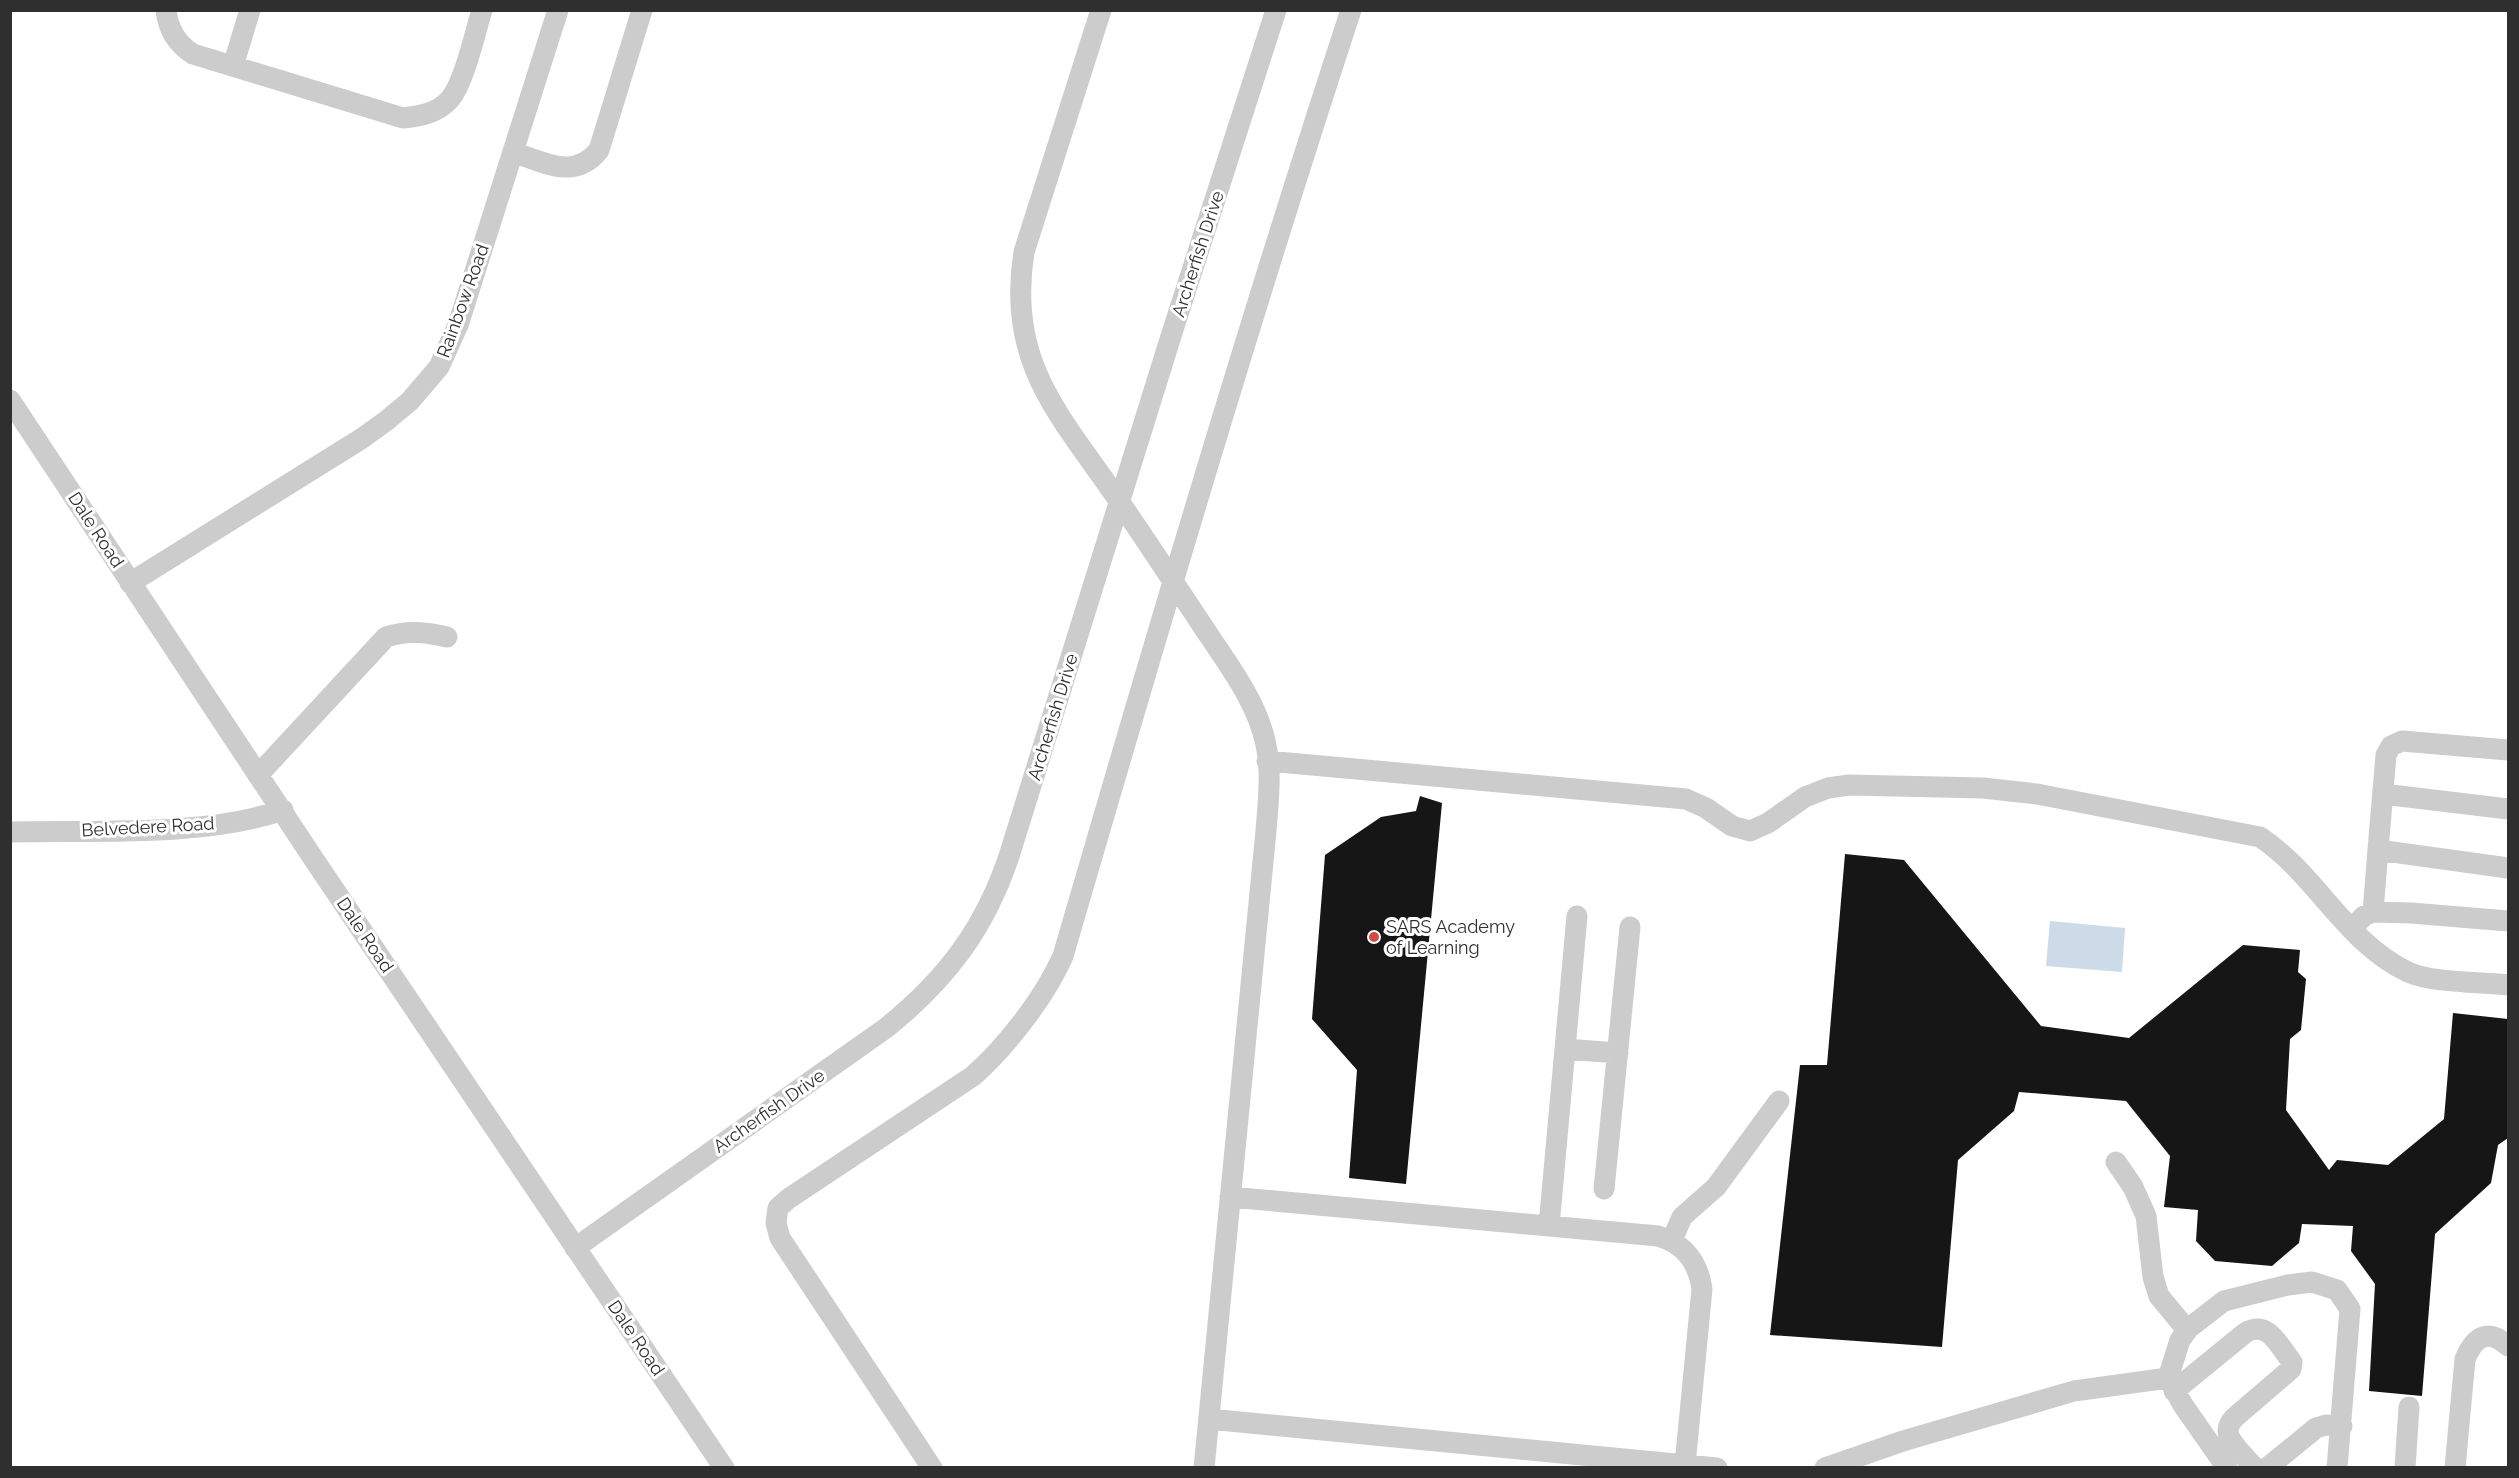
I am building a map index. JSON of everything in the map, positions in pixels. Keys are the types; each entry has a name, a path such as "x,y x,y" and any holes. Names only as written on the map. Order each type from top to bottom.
{"street":[{"path":"166,10 170,28 183,48 193,54 404,118 424,116 450,99 458,87 482,10"},
{"path":"233,66 250,10"},
{"name":"Rainbow Road","path":"130,583 361,439 410,401 439,367 458,325 558,10"},
{"path":"513,152 560,168 570,168 591,161 599,150 642,10"},
{"path":"1101,10 1024,252 1020,310 1027,351 1044,392 1120,501 1247,697 1267,747 1269,783 1266,831 1204,1467"},
{"name":"Archerfish Drive","path":"575,1248 886,1028 932,988 958,957 984,916 1003,875 1276,10"},
{"path":"932,1467 780,1238 776,1223 778,1208 788,1199 973,1076 996,1055 1055,975 1063,956 1171,582 1282,223 1351,10"},
{"name":"Dale Road","path":"10,400 130,583 724,1467"},
{"path":"259,774 386,637 400,632 423,632 447,637"},
{"path":"2373,912 2386,755 2391,746 2402,741 2508,750"},
{"path":"1267,761 1686,799 1706,808 1732,826 1750,831 1768,823 1805,797 1837,786 1983,789 2037,794 2260,837 2289,861 2363,942 2410,973 2508,985"},
{"path":"2383,794 2508,810"},
{"name":"Belvedere Road","path":"10,832 161,829 262,817 283,810"},
{"path":"2378,850 2508,868"},
{"path":"2351,929 2364,916 2373,912 2508,921"},
{"path":"1549,1226 1577,916"},
{"path":"1604,1189 1630,927"},
{"path":"1565,1049 1618,1053"},
{"path":"1672,1240 1682,1217 1716,1187 1779,1101"},
{"path":"2116,1162 2133,1187 2146,1216 2153,1277 2159,1296 2187,1330"},
{"path":"1230,1197 1658,1236 1672,1240 1700,1271 1702,1289 1684,1466"},
{"path":"2228,1467 2171,1384 2176,1346 2187,1330 2214,1307 2235,1297 2312,1282 2337,1290 2350,1309 2351,1319 2337,1467"},
{"path":"1825,1467 1903,1441 2074,1391 2171,1384 2253,1329 2267,1331 2292,1362 2291,1369 2234,1418 2229,1425 2227,1433 2229,1439 2256,1467"},
{"path":"2455,1467 2465,1359 2472,1343 2476,1339 2487,1337 2500,1339 2508,1347"},
{"path":"2405,1467 2409,1407"},
{"path":"1209,1419 1684,1466 1717,1467"},
{"path":"2267,1467 2316,1428 2326,1425 2342,1426"}],"water":[{"path":"2050,921 2125,928 2122,972 2046,966"}],"building":[{"name":"SARS Academy of Learning","path":"1420,796 1442,803 1406,1184 1349,1178 1357,1070 1312,1019 1325,855 1381,817 1416,811"},
{"path":"1845,854 1904,860 2041,1026 2129,1038 2243,945 2300,950 2298,972 2306,979 2301,1030 2290,1039 2286,1110 2329,1170 2337,1160 2388,1165 2444,1119 2453,1013 2508,1019 2508,1138 2498,1145 2491,1183 2435,1234 2422,1396 2369,1391 2375,1284 2351,1251 2353,1226 2302,1224 2299,1243 2272,1266 2215,1261 2196,1241 2198,1210 2164,1207 2170,1156 2126,1101 2019,1092 2014,1111 1958,1160 1942,1347 1770,1335 1800,1065 1827,1065"}],"place":[{"name":"SARS Academy of Learning","path":"1374,937"}]}
